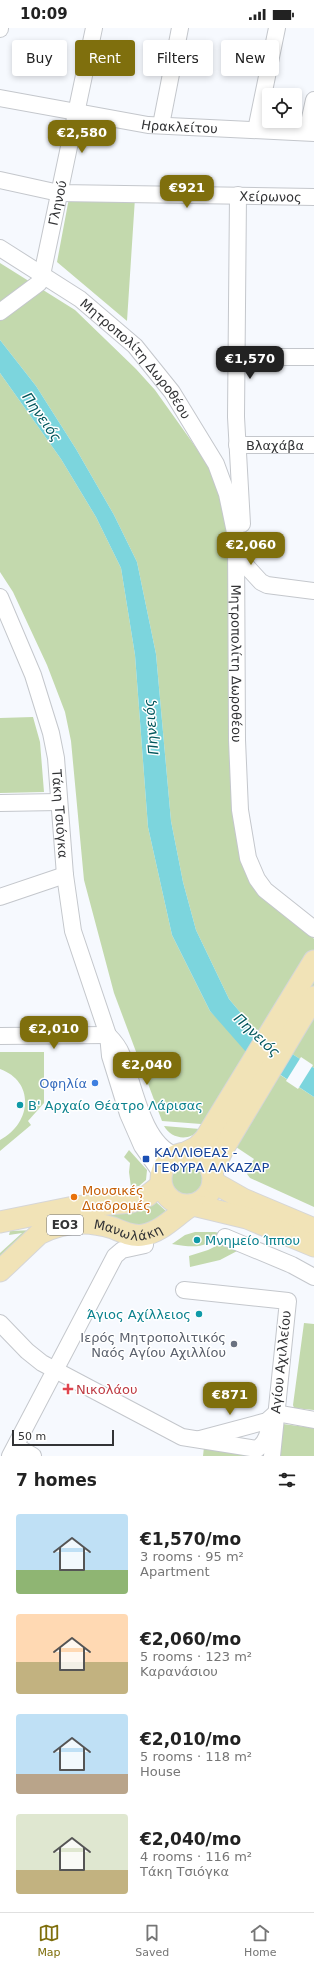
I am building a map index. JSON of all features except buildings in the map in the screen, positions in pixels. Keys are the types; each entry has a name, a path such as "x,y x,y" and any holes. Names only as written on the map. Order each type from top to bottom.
{"main road":[{"name":"ΕΟ3","path":"192,1205 207,1196 213,1177 217,1139 314,961"},
{"name":"ΕΟ3","path":"0,1222 80,1206 131,1202 147,1196 161,1179 166,1162 203,1142 217,1139 314,998"},
{"path":"181,1153 196,1153 203,1158 213,1177 243,1199 314,1228"},
{"path":"161,1179 166,1195 172,1201 183,1205 192,1205 247,1218 314,1246"},
{"name":"Μανωλάκη","path":"0,1271 39,1234 46,1230 64,1225 86,1222 96,1223 134,1235 143,1235 163,1227 192,1205"}],"street":[{"name":"Γληνού","path":"41,279 94,28"},
{"path":"161,125 180,28"},
{"path":"256,130 277,28"},
{"name":"Ηρακλείτου","path":"0,98 148,125 311,132"},
{"path":"311,132 314,100"},
{"name":"Χείρωνος","path":"0,180 59,193 314,196"},
{"name":"Μητροπολίτη Δωροθέου","path":"238,196 236,357 237,445 240,469 240,560 237,740 240,810 248,858 257,879 265,890 314,929"},
{"name":"Μητροπολίτη Δωροθέου","path":"0,248 41,279 88,305 148,359 172,392 211,453 221,474 232,513 240,560"},
{"path":"0,312 41,279"},
{"path":"236,357 314,357"},
{"name":"Βλαχάβα","path":"237,445 314,445"},
{"path":"240,560 266,585 314,591"},
{"name":"Τάκη Τσιόγκα","path":"0,597 7,625 48,720 56,758 65,875 74,931 108,1035 110,1056 131,1122 161,1179"},
{"path":"0,803 59,802"},
{"path":"0,897 65,875"},
{"path":"0,1036 108,1035"},
{"name":"Τάκη Τσιόγκα","path":"108,1035 122,1055 149,1130 164,1149 181,1153"},
{"path":"225,1237 292,1265 314,1277"},
{"path":"33,1456 13,1451 115,1256 122,1250 145,1245"},
{"name":"Αγίου Αχιλλείου","path":"184,1290 288,1301 271,1417 272,1456"},
{"path":"0,1323 27,1351 55,1370 182,1437 256,1449 262,1445 271,1417"},
{"path":"196,1440 271,1417 314,1420"}],"green space":[{"path":"69,198 135,198 127,321 57,262"},
{"path":"0,263 75,310 136,369 155,390 207,463 223,500 228,533 231,783 238,846 314,939 314,1068 255,1030 229,999 196,930 183,882 171,821 156,654 137,562 114,515 76,449 36,386 0,340"},
{"path":"0,373 61,459 96,517 121,568 135,655 148,827 172,935 210,1011 265,1065 314,1097 314,1207 250,1178 247,1174 249,1166 254,1159 221,1137 213,1150 211,1148 218,1136 201,1124 162,1121 114,993 84,880 71,741 65,712 47,665 13,592 0,572"},
{"path":"33,717 40,742 44,792 0,793 0,718"},
{"path":"0,1052 44,1052 44,1103 28,1121 31,1125 0,1151 0,1140 10,1133 18,1124 23,1114 25,1103 24,1093 20,1083 12,1075 0,1069"},
{"path":"164,1126 200,1129 191,1136 181,1137 171,1134"},
{"path":"129,1150 147,1170 146,1180 139,1186 131,1187 129,1172 130,1163 124,1157"},
{"path":"184,1162 190,1162 200,1169 203,1178 202,1184 196,1191 190,1194 184,1194 174,1187 171,1181 171,1175 178,1165"},
{"path":"155,1201 167,1212 146,1226 127,1225 106,1215 107,1212"},
{"path":"35,1230 0,1259 0,1253 22,1233 9,1235 10,1231"},
{"path":"195,1232 215,1232 225,1234 200,1246 172,1244 185,1235"},
{"path":"226,1241 239,1250 220,1260 190,1267 189,1256 208,1250"},
{"path":"304,1323 314,1324 314,1410 294,1408 293,1405"},
{"path":"283,1424 314,1428 314,1456 280,1456"},
{"path":"204,1447 262,1455 262,1456 203,1456"}],"water":[{"name":"Πηνειός","path":"0,340 36,386 76,449 114,515 137,562 156,654 171,821 183,882 196,930 229,999 255,1030 314,1068 314,1097 246,1052 210,1011 172,935 148,827 135,655 121,568 96,517 61,459 0,373"}],"pier":[{"path":"301,1057 313,1065 298,1089 286,1081"}],"place":[{"name":"Οφηλία","path":"95,1083"},
{"name":"Β' Αρχαίο Θέατρο Λάρισας","path":"20,1105"},
{"name":"ΚΑΛΛΙΘΕΑΣ - ΓΕΦΥΡΑ ΑΛΚΑΖΑΡ","path":"146,1159"},
{"name":"Μουσικές Διαδρομές","path":"74,1197"},
{"name":"Μνημείο Ίππου","path":"197,1240"},
{"name":"Άγιος Αχίλλειος","path":"199,1314"},
{"name":"Ιερός Μητροπολιτικός Ναός Αγίου Αχιλλίου","path":"234,1344"},
{"name":"Νικολάου","path":"68,1389"}]}
